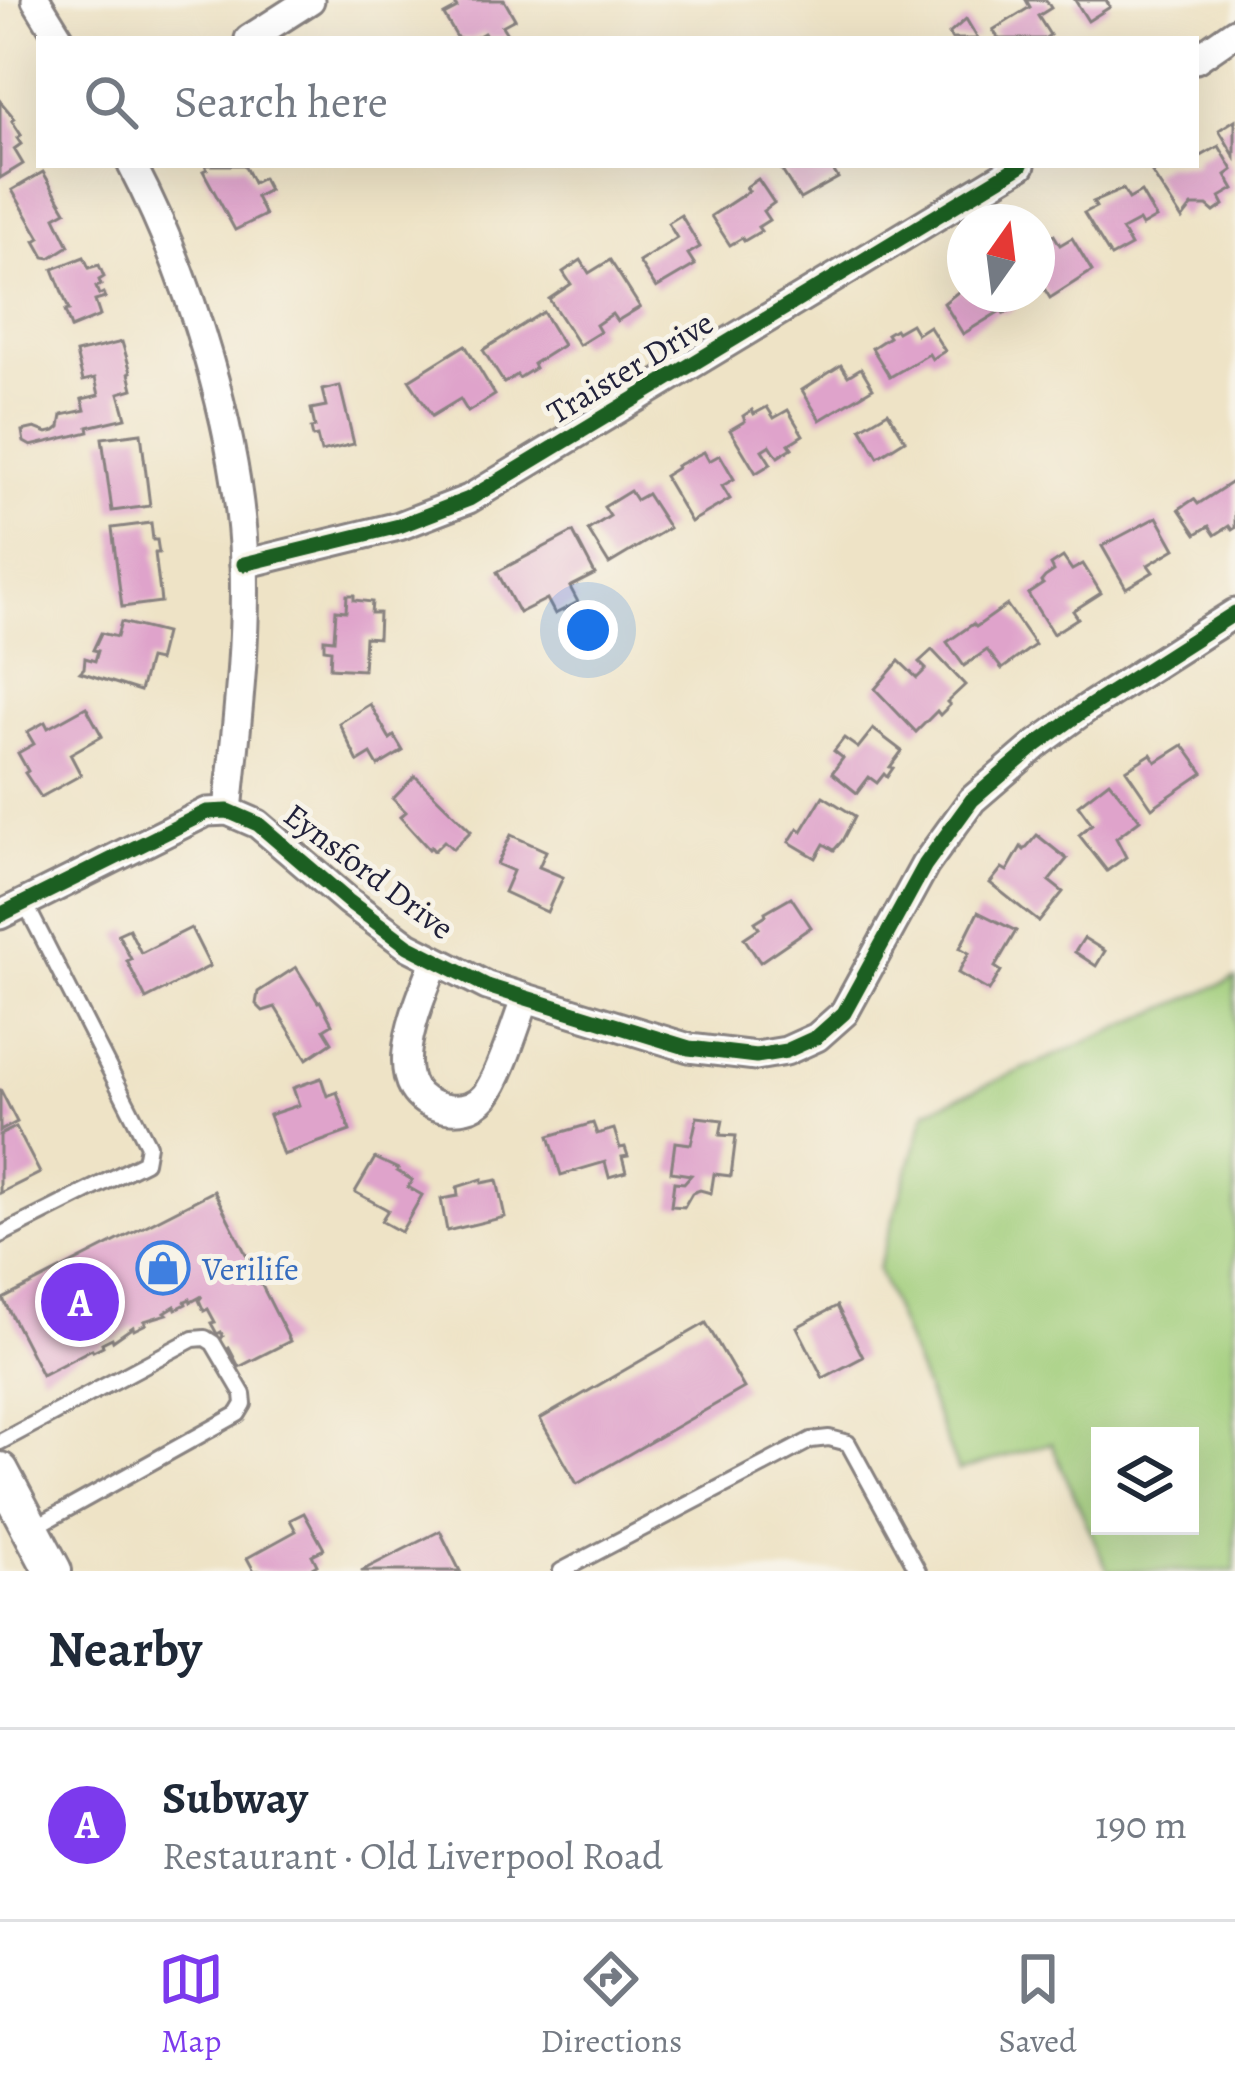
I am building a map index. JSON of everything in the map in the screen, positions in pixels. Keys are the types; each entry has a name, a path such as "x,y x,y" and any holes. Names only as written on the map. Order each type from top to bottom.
{"main road":[{"path":"0,1472 53,1571"}],"street":[{"path":"36,0 58,36"},
{"path":"254,36 310,0"},
{"path":"1199,57 1235,32"},
{"path":"12,909 207,812 228,812 244,637 242,529 224,419 181,273 133,168"},
{"name":"Traister Drive","path":"244,563 399,526 469,500 1017,168"},
{"name":"Eynsford Drive","path":"228,812 258,824 348,902 408,946 488,986 689,1048 756,1056 786,1051 817,1037 844,1013 925,865 972,800 1087,708 1235,613"},
{"path":"435,961 410,1029 407,1059 416,1096 432,1105 468,1109 485,1096 525,1000"}],"lane":[{"path":"0,1235 145,1162 148,1145 12,909"},
{"path":"0,1442 194,1339 214,1343 243,1394 238,1414 31,1529"},
{"path":"561,1571 807,1442 829,1438 848,1444 918,1571"}],"green space":[{"path":"1235,978 1235,1571 1108,1571 1092,1535 1199,1535 1199,1427 1091,1427 1091,1533 1051,1443 958,1471 878,1269 926,1111"}],"building":[{"path":"504,0 515,19 502,26 508,36 456,36 444,15 457,8 455,4"},
{"path":"1026,0 1046,0 1051,8 1038,16 1050,35 997,36 993,30 1030,7"},
{"path":"1075,0 1106,0 1110,7 1088,21"},
{"path":"966,19 976,36 950,36"},
{"path":"0,101 21,135 17,138 21,144 14,149 23,164 0,178"},
{"path":"1235,120 1235,157 1219,130"},
{"path":"1219,146 1233,170 1226,175 1234,189 1220,197 1224,205 1214,212 1207,206 1192,206 1182,219 1152,173 1160,168 1199,168 1199,157"},
{"path":"246,168 253,183 263,178 269,190 256,197 265,215 235,230 203,171"},
{"path":"832,168 838,178 800,199 781,169"},
{"path":"43,172 66,211 55,217 69,246 50,258 44,257 35,241 40,238 12,190"},
{"path":"758,179 774,203 763,211 769,220 758,227 761,231 730,245 711,216 749,191 746,187"},
{"path":"1123,189 1129,199 1141,192 1156,218 1122,230 1131,246 1111,257 1084,213 1096,207 1093,202"},
{"path":"681,215 700,247 688,254 695,265 656,288 639,262 677,238 668,223"},
{"path":"1055,237 1060,245 1072,238 1092,271 1055,295"},
{"path":"84,257 89,268 99,265 104,277 96,287 105,298 95,301 100,316 71,328 53,269"},
{"path":"581,260 589,273 610,260 640,307 617,321 612,314 596,325 600,332 579,345 549,299 571,284 563,272"},
{"path":"543,312 563,345 533,364 535,368 504,383 483,350"},
{"path":"950,312 999,312 963,334"},
{"path":"911,324 917,334 929,326 945,351 932,359 929,354 890,377 872,348 895,329"},
{"path":"122,342 133,389 119,393 126,418 31,446 24,442 22,431 55,431 62,415 85,410 82,399 99,395 95,378 83,381 76,353"},
{"path":"465,345 495,395 468,412 460,399 432,416 409,380"},
{"path":"841,365 848,376 861,368 873,388 820,420 802,390"},
{"path":"340,386 354,444 321,452 317,436 313,437 311,409 326,406 322,390"},
{"path":"767,407 774,418 788,410 803,435 778,457 770,445 762,450 771,464 756,473 730,430 752,410 754,414"},
{"path":"888,412 905,440 878,457 861,428"},
{"path":"141,433 150,506 112,511 102,438"},
{"path":"704,452 709,461 720,455 734,479 722,486 730,499 691,522 664,476"},
{"path":"1235,480 1235,528 1229,526 1215,535 1209,526 1196,534 1179,509 1194,499 1198,504"},
{"path":"630,491 636,500 647,494 669,528 609,564 588,530 610,516 604,507"},
{"path":"1157,517 1175,549 1148,565 1153,572 1126,588 1102,546"},
{"path":"151,523 159,553 155,553 161,602 122,607 112,528"},
{"path":"573,532 595,574 570,587 578,602 555,614 547,599 519,613 497,572"},
{"path":"1063,557 1072,570 1083,564 1101,593 1073,611 1078,618 1053,634 1028,594 1043,584 1054,571 1051,565"},
{"path":"347,595 372,602 371,613 379,613 378,638 365,637 363,670 330,668 331,650 324,649 324,639 334,640 336,610 346,611"},
{"path":"1007,605 1035,645 1002,669 987,650 964,666 947,642"},
{"path":"121,622 165,633 158,661 149,659 140,691 80,672 85,658 95,661 98,651 93,650 101,633 117,637"},
{"path":"932,650 965,685 940,715 937,711 916,732 875,689 899,661 917,678 926,669 919,662"},
{"path":"370,704 390,739 394,736 403,751 378,766 371,754 358,762 339,723"},
{"path":"86,707 102,736 70,754 81,775 41,797 18,753 34,744 27,732 45,722 48,728"},
{"path":"873,729 902,751 887,777 884,774 877,783 869,777 857,793 832,773 843,758 834,751 844,738 858,748"},
{"path":"1183,745 1203,773 1152,808 1126,770 1151,754 1156,762"},
{"path":"415,776 471,831 453,849 444,841 434,851 429,849 400,817 406,812 393,799"},
{"path":"1109,781 1140,820 1116,838 1126,857 1107,871 1079,835 1092,824 1078,805"},
{"path":"823,796 855,816 834,850 824,844 816,858 789,842 798,828 802,831"},
{"path":"511,835 546,851 539,867 563,877 547,912 504,892 513,871 497,864"},
{"path":"1037,835 1067,859 1049,881 1063,892 1039,922 990,883 1002,868 1007,871 1021,847 1024,850"},
{"path":"791,897 811,927 760,962 744,938 759,928 755,922 765,912"},
{"path":"978,912 1016,931 995,967 1001,971 989,991 958,973 969,953 960,948"},
{"path":"191,928 210,966 146,999 118,934 129,929 141,953"},
{"path":"1084,938 1105,951 1096,966 1075,952"},
{"path":"296,967 332,1024 324,1029 332,1042 307,1059 275,1007 263,1011 256,1004 258,992"},
{"path":"321,1078 327,1096 337,1092 350,1131 283,1155 269,1115 299,1105 293,1088"},
{"path":"0,1089 17,1122 0,1131"},
{"path":"697,1117 723,1120 720,1135 736,1136 731,1176 714,1174 711,1193 700,1190 692,1193 684,1207 671,1206 674,1182 684,1183 691,1175 671,1172 675,1142 691,1144"},
{"path":"593,1123 597,1134 614,1129 628,1156 622,1157 626,1172 609,1177 605,1162 561,1175 549,1136"},
{"path":"16,1127 40,1173 0,1193 0,1135"},
{"path":"375,1158 412,1180 408,1187 422,1195 401,1232 381,1221 388,1210 355,1192"},
{"path":"482,1179 482,1183 497,1180 505,1217 447,1231 441,1199 458,1196 457,1187"},
{"path":"214,1191 290,1341 239,1367 229,1348 225,1351 223,1336 217,1334 208,1309 204,1311 202,1296 42,1375 3,1299"},
{"path":"837,1306 863,1357 823,1378 797,1327"},
{"path":"706,1323 744,1388 577,1484 540,1419"},
{"path":"304,1513 324,1549 312,1555 317,1565 307,1571 254,1571 247,1558 296,1531 290,1520"},
{"path":"440,1531 460,1571 361,1571"}],"cycle path":[{"path":"244,564 399,526 469,499 1016,168"},
{"path":"0,915 207,812 228,811 258,824 408,946 487,986 689,1048 756,1056 786,1051 817,1037 844,1013 925,865 972,800 1087,708 1235,613"}],"place":[{"name":"Verilife","path":"163,1268"},
{"name":"Subway","path":"80,1302"}]}
